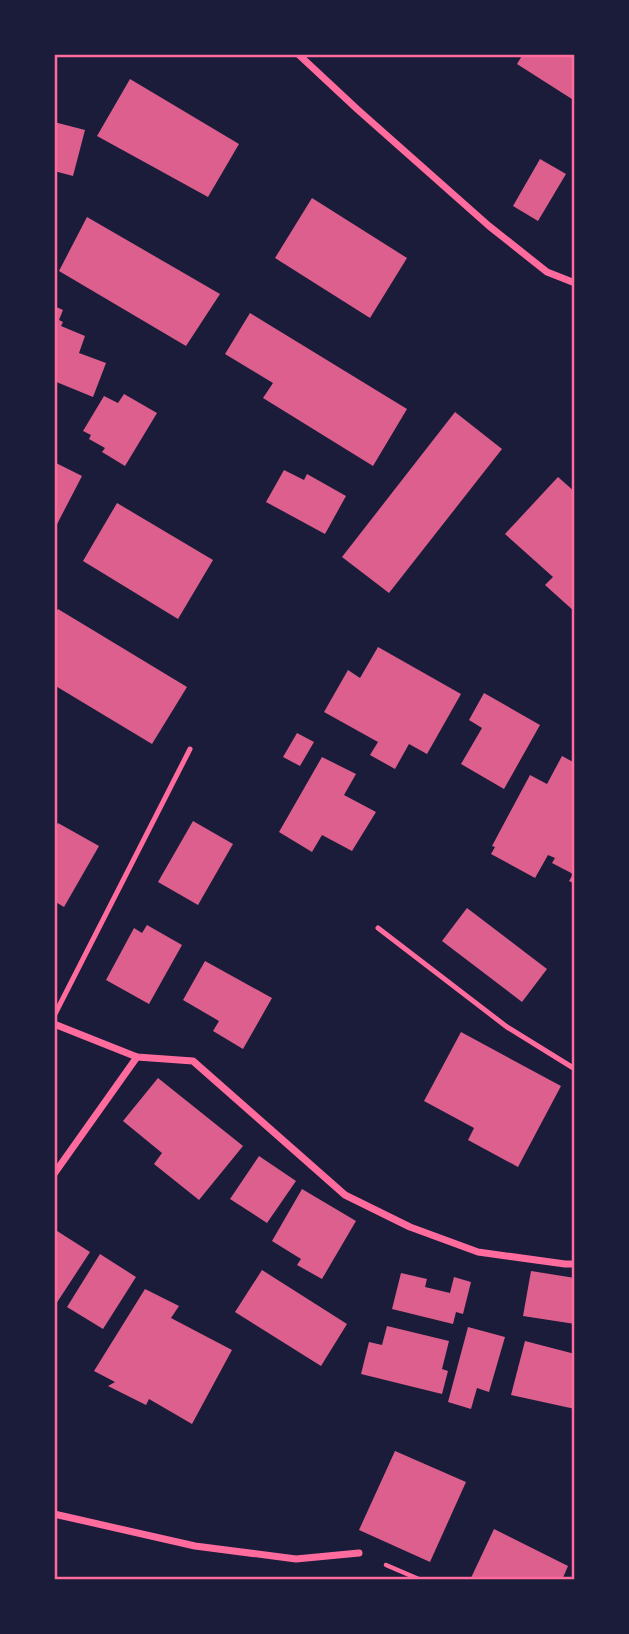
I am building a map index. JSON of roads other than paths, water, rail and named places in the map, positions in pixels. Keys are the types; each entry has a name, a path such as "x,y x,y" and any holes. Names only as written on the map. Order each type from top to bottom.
{"street":[{"path":"298,54 489,226 547,271 575,283"},
{"path":"54,1024 137,1057 192,1062 345,1195 410,1227 478,1252 575,1264"},
{"path":"54,1174 137,1057"},
{"path":"54,1514 195,1546 270,1556 296,1559 359,1553"}],"lane":[{"path":"54,1016 190,749"},
{"path":"377,928 507,1027 575,1069"}]}
